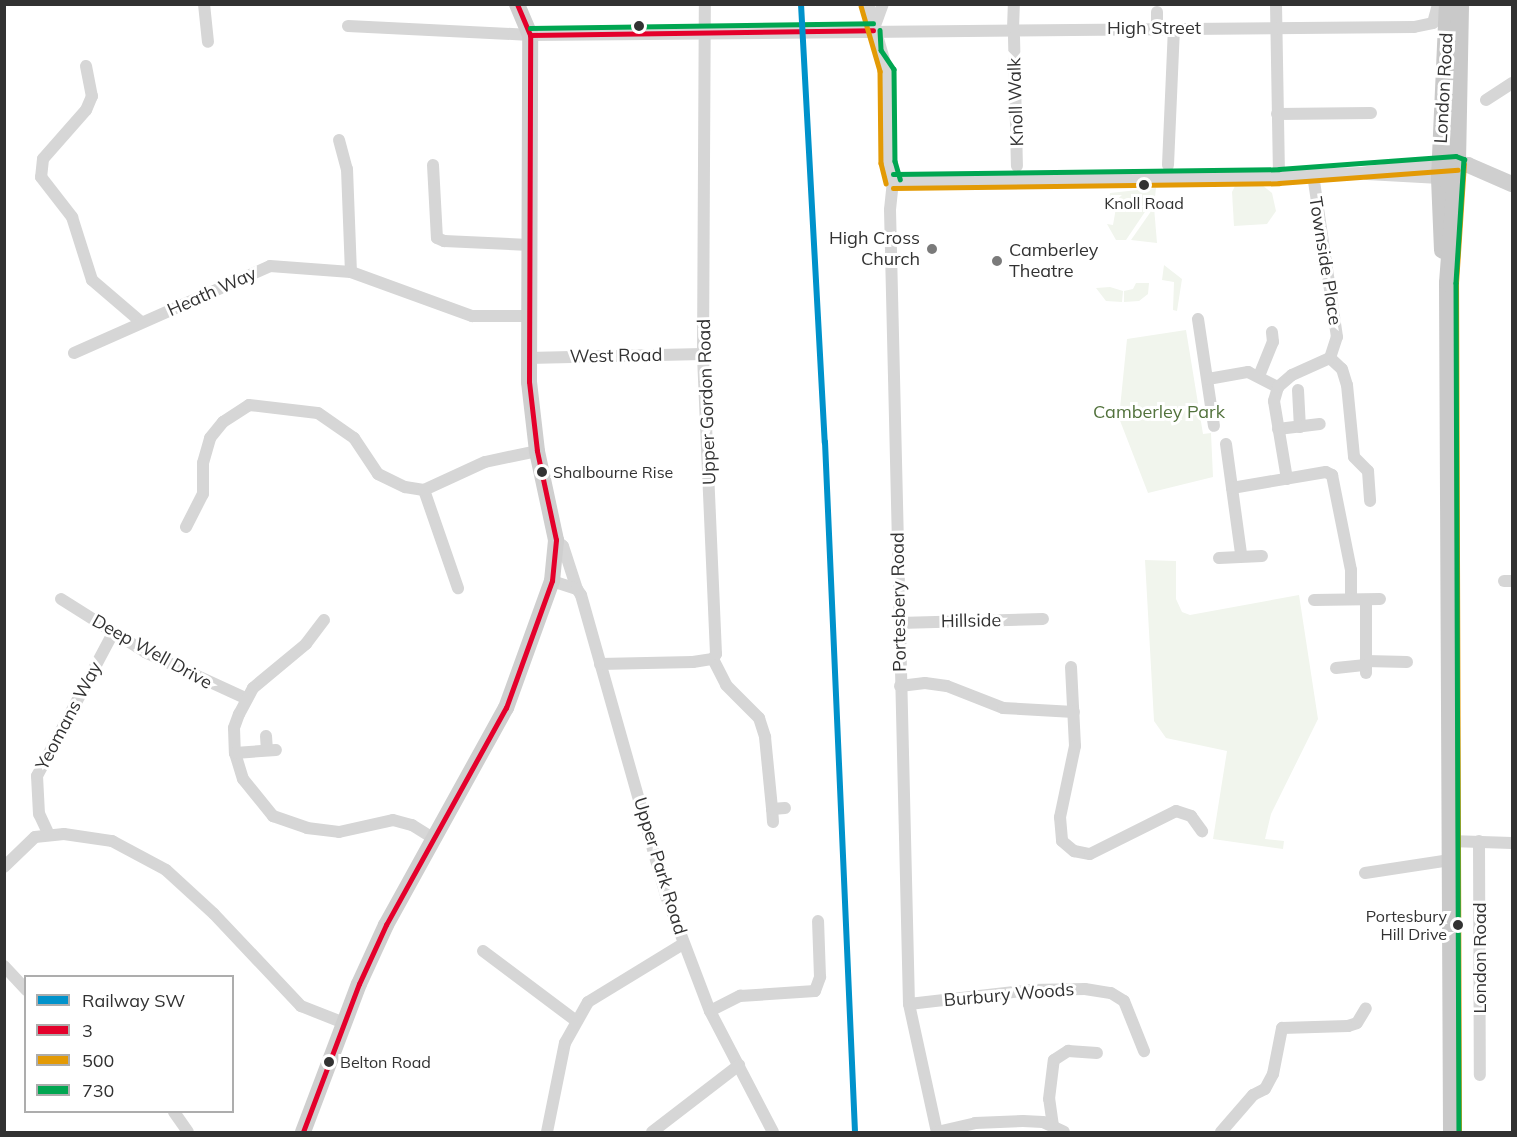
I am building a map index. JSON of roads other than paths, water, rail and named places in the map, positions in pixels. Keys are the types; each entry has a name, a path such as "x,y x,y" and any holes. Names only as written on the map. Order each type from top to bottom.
{"main road":[{"name":"London Road","path":"1448,4 1452,1132"},
{"name":"London Road","path":"1448,170 1460,4"}],"street":[{"path":"204,4 208,42"},
{"path":"517,4 530,35"},
{"name":"Upper Gordon Road","path":"705,4 703,354 716,646 713,659"},
{"name":"Portesbery Road","path":"868,4 873,30 887,70 888,162 893,180 890,210 909,1004 937,1132"},
{"path":"873,30 883,4"},
{"name":"Knoll Walk","path":"1014,4 1017,166"},
{"path":"1276,4 1278,176"},
{"name":"London Road","path":"1433,23 1438,4"},
{"path":"1156,12 1157,28"},
{"name":"High Street","path":"348,26 530,35 873,30 1014,33 1157,28 1414,27 1433,23"},
{"path":"1168,165 1174,28"},
{"name":"Upper Park Road","path":"530,35 528,358 537,451 556,540 563,546 577,589 683,944 710,1011 773,1132"},
{"path":"86,66 92,96 86,110 43,159 41,177 72,217 92,280 141,322"},
{"path":"1486,100 1512,83"},
{"path":"1277,114 1371,113"},
{"path":"339,140 347,169 351,272"},
{"path":"433,165 437,238 444,241 529,245"},
{"path":"893,180 1278,176 1478,169 1512,184"},
{"name":"Townside Place","path":"1313,174 1337,337 1330,358"},
{"name":"Heath Way","path":"74,353 270,266 351,272 472,316 528,316"},
{"path":"1198,319 1214,426"},
{"path":"1259,376 1273,342 1272,332"},
{"name":"West Road","path":"528,358 703,354"},
{"path":"1287,478 1274,401 1278,387 1293,375 1330,358 1342,369 1347,385 1354,457 1368,471 1370,501"},
{"path":"1208,379 1248,372 1278,387"},
{"path":"1298,390 1300,427"},
{"path":"186,527 203,494 203,463 210,438 223,422 249,405 318,413 354,438 378,474 405,487 424,490 485,462 537,451"},
{"path":"1278,429 1320,424"},
{"path":"1226,444 1241,554"},
{"path":"1232,488 1326,472 1336,481 1351,570 1351,598"},
{"path":"424,490 458,588"},
{"path":"303,1132 344,1023 386,925 509,700 552,581 556,540"},
{"path":"1219,558 1241,554 1262,556"},
{"path":"552,581 577,589"},
{"name":"Deep Well Drive","path":"61,599 113,633 186,674 247,699"},
{"path":"1314,600 1380,599"},
{"path":"1366,600 1366,666"},
{"path":"324,620 306,644 262,680 247,699 234,728 235,753 243,779 273,816 307,828 339,832 393,820 412,825 433,838"},
{"name":"Hillside","path":"899,623 1043,620"},
{"name":"Yeomans Way","path":"49,834 39,814 37,776 113,633"},
{"path":"600,664 713,659 726,685 759,718 765,737 772,815 785,808"},
{"path":"1336,668 1407,662"},
{"path":"1071,667 1075,746 1060,817 1062,841 1069,848 1090,854 1176,811 1191,816 1202,831"},
{"path":"900,686 925,683 947,686 1003,708 1074,712"},
{"path":"235,753 272,750 266,736"},
{"path":"4,867 35,837 49,834 112,841 166,870 214,914 301,1006 344,1023"},
{"path":"1450,841 1512,843"},
{"name":"London Road","path":"1479,841 1480,1075"},
{"path":"1365,873 1450,860"},
{"path":"710,1011 740,996 815,991 820,977 818,921"},
{"path":"547,1132 558,1068 575,1020 588,1002 614,983 683,944"},
{"path":"483,951 575,1020"},
{"path":"4,966 24,988"},
{"name":"Burbury Woods","path":"909,1004 1031,990 1085,989 1111,993 1124,1000 1144,1051"},
{"path":"1221,1132 1253,1095 1265,1089 1273,1074 1282,1028 1348,1026 1357,1023 1366,1008"},
{"path":"1058,1130 1049,1099 1054,1060 1068,1051 1097,1053"},
{"path":"652,1132 739,1065"},
{"path":"175,1113 188,1132"},
{"path":"937,1132 975,1124 1023,1121 1058,1130"}],"rail line":[{"name":"SW","path":"801,4 825,442 855,1132"}],"place":[{"name":"Knoll Road","path":"1144,185"},
{"name":"High Cross Church","path":"932,249"},
{"name":"Camberley Theatre","path":"997,261"},
{"name":"Shalbourne Rise","path":"542,472"},
{"name":"Portesbury Hill Drive","path":"1458,925"},
{"name":"Belton Road","path":"329,1062"}],"park label":[{"name":"Camberley Park","path":"1159,412"}]}
